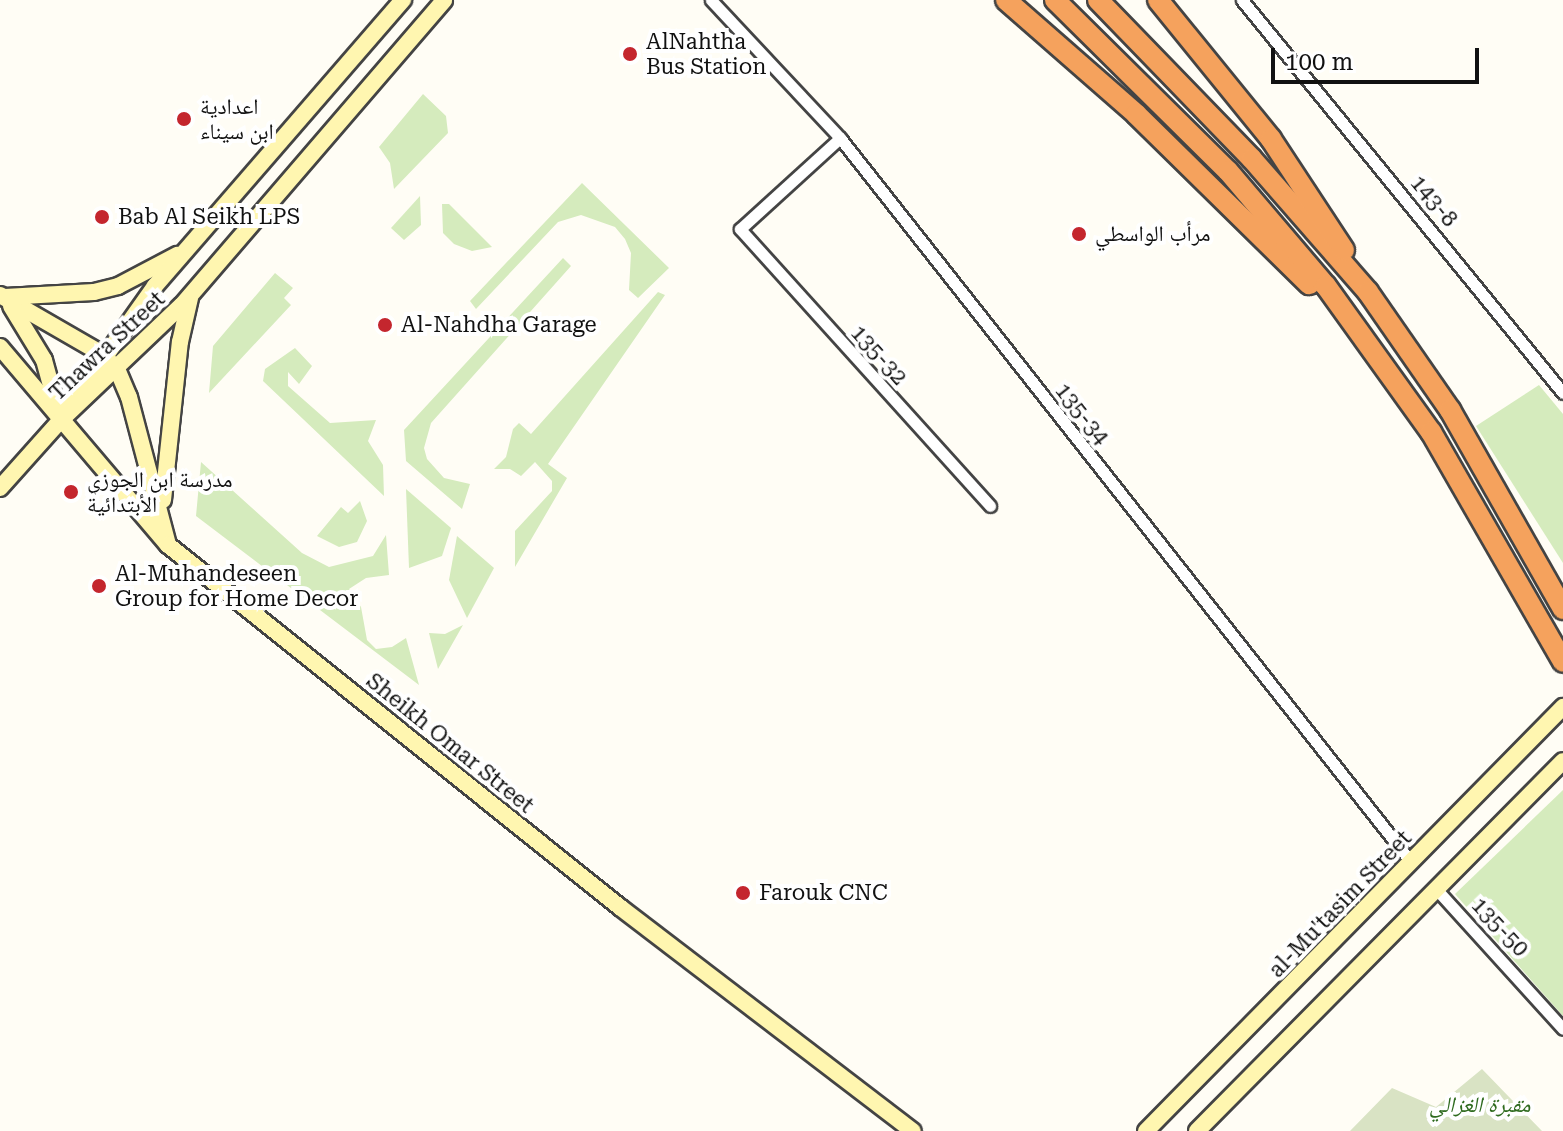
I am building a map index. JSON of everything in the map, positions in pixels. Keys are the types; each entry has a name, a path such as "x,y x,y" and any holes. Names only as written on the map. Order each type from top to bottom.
{"highway":[{"path":"1006,0 1202,176 1373,350"},
{"path":"1055,0 1256,202 1373,350 1431,432 1563,662"},
{"path":"1098,0 1252,159 1368,292"},
{"path":"1158,0 1271,139 1317,203 1368,292 1450,410 1563,609"}],"main road":[{"name":"Thawra Street","path":"60,421 102,354 185,250 403,0"},
{"name":"Thawra Street","path":"60,421 191,295 444,0"},
{"path":"1,296 94,292 118,286 185,250"},
{"path":"162,514 180,342 191,295"},
{"path":"1,296 102,354 117,369 162,514 168,545"},
{"path":"0,488 60,421 44,360 1,296"},
{"name":"Sheikh Omar Street","path":"0,347 168,545 621,908 913,1131"},
{"name":"al-Mu'tasim Street","path":"1146,1131 1563,707"},
{"path":"1197,1131 1438,891 1563,761"},
{"path":"1157,1131 1188,1090"}],"street":[{"name":"135-34","path":"711,0 840,138 1411,862"},
{"name":"143-8","path":"1242,0 1563,393"},
{"name":"135-32","path":"840,138 740,229 990,506"},
{"name":"135-50","path":"1438,891 1563,1029"}],"green space":[{"path":"423,94 446,116 448,133 394,189 390,163 379,147"},
{"path":"582,183 669,268 638,298 629,290 631,253 625,239 615,227 581,215 558,222 476,309 470,301"},
{"path":"420,196 421,225 404,240 391,228"},
{"path":"442,204 449,204 492,247 472,251 454,244 443,233"},
{"path":"563,258 571,266 431,423 424,448 427,459 444,478 470,484 462,509 406,461 404,430"},
{"path":"275,273 293,288 284,298 291,305 209,393 213,346"},
{"path":"658,292 665,295 548,464 567,478 515,567 515,531 552,491 552,481 535,462 521,476 510,469 494,469 506,457 513,429 519,423 531,434"},
{"path":"295,348 312,366 299,384 288,372 288,386 330,423 376,420 368,441 383,465 384,496 263,381 265,369"},
{"path":"1539,385 1563,414 1563,563 1476,426"},
{"path":"201,462 302,553 329,567 373,556 386,535 389,575 366,578 349,589 361,607 367,640 376,649 392,647 406,638 419,685 196,516"},
{"path":"406,489 451,528 442,556 409,568"},
{"path":"360,501 367,521 357,542 339,547 317,536 341,507 348,513"},
{"path":"457,536 494,568 467,618 449,580"},
{"path":"463,625 438,669 429,633 445,634"},
{"path":"1563,790 1563,1016 1455,894"},
{"name":"مقبرة الغزالي","path":"1482,1069 1542,1131 1350,1131 1392,1088 1436,1107"}],"place":[{"name":"AlNahtha Bus Station","path":"630,54"},
{"name":"اعدادية ابن سيناء","path":"184,119"},
{"name":"Bab Al Seikh LPS","path":"102,217"},
{"name":"مرأب الواسطي","path":"1079,234"},
{"name":"Al-Nahdha Garage","path":"385,325"},
{"name":"مدرسة ابن الجوزي الأبتدائية","path":"71,492"},
{"name":"Al-Muhandeseen Group for Home Decor","path":"99,586"},
{"name":"Farouk CNC","path":"743,893"}]}
